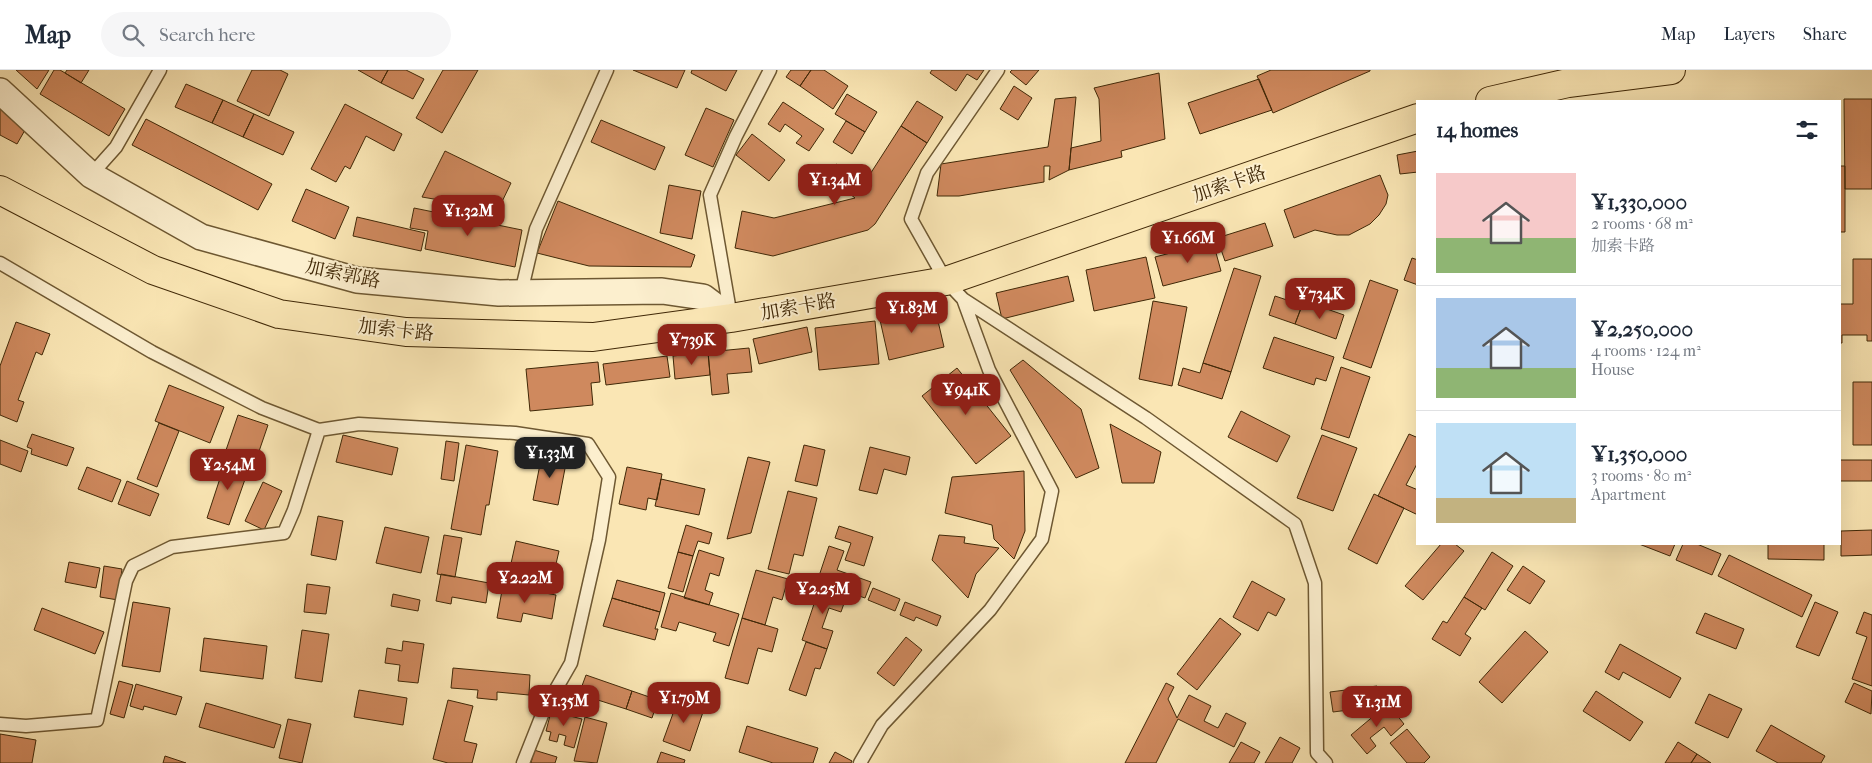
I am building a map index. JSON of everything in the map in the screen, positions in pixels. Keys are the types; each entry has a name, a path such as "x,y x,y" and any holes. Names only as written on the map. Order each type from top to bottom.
{"main road":[{"path":"1494,100 1568,83 1671,70"},
{"name":"加索卡路","path":"0,190 153,270 279,314 406,332 593,337 954,290 1416,119"}],"street":[{"name":"加索郭路","path":"0,91 91,175 202,237 357,280 499,293 662,291 703,296 731,318"}],"lane":[{"path":"91,175 116,147 160,70"},
{"path":"521,293 536,229 607,70"},
{"path":"731,318 710,195 736,136 770,70"},
{"path":"860,763 882,725 990,610 1042,539 1052,491 989,370 954,290 911,219 927,173 998,70"},
{"path":"0,263 152,352 262,408 319,430 359,424 515,433 588,444 609,477 599,540 571,663 544,710 523,763"},
{"path":"954,290 1146,418 1295,524 1315,583 1317,753 1326,763"},
{"path":"0,724 26,726 97,720 126,581 133,566 172,547 284,533 294,510 319,430"}],"building":[{"path":"16,70 49,70 37,89"},
{"path":"54,70 60,70 125,109 109,136 40,94"},
{"path":"67,70 89,70 81,83 65,73"},
{"path":"252,70 280,70 288,74 269,116 237,101"},
{"path":"358,70 388,70 381,83"},
{"path":"388,70 406,70 424,79 413,99 381,83"},
{"path":"443,70 478,70 442,133 416,118"},
{"path":"633,70 685,70 677,88"},
{"path":"692,70 737,70 726,91 691,73"},
{"path":"791,70 811,70 800,86 786,77"},
{"path":"811,70 824,70 848,86 833,109 800,86"},
{"path":"932,70 984,70 977,80 967,74 956,91 930,73"},
{"path":"1012,70 1039,70 1026,85 1010,72"},
{"path":"1271,70 1370,71 1273,113 1257,76"},
{"path":"1159,73 1165,139 1121,151 1122,157 1069,170 1071,148 1101,141 1099,99 1094,88"},
{"path":"1259,79 1272,110 1200,134 1188,103"},
{"path":"186,84 223,100 212,123 175,107"},
{"path":"1014,86 1032,98 1018,120 1000,109"},
{"path":"847,94 877,112 865,132 835,114"},
{"path":"1076,97 1069,170 1049,180 1050,166 1044,166 1044,182 959,196 937,196 941,164 1048,147 1055,99"},
{"path":"1844,99 1872,99 1872,189 1845,189"},
{"path":"223,100 254,114 243,137 212,123"},
{"path":"917,101 943,117 927,143 901,126"},
{"path":"783,102 824,129 809,151 796,143 802,136 785,124 780,132 768,124"},
{"path":"345,104 402,134 394,151 366,136 350,169 345,166 336,182 311,169"},
{"path":"706,108 734,120 713,167 685,155"},
{"path":"0,109 25,130 17,144 0,135"},
{"path":"254,114 294,132 283,155 243,137"},
{"path":"146,119 272,184 258,210 132,145"},
{"path":"601,120 665,147 655,170 591,142"},
{"path":"846,121 865,132 852,154 833,142"},
{"path":"901,126 927,143 875,224 868,230 773,256 735,248 742,211 774,218 855,198 829,177 836,164 865,182"},
{"path":"752,134 785,160 769,181 736,155"},
{"path":"445,151 511,183 498,210 422,197"},
{"path":"1416,151 1416,172 1400,174 1397,155"},
{"path":"1841,166 1845,166 1845,232 1841,232"},
{"path":"1380,175 1388,195 1386,204 1370,224 1349,235 1337,235 1315,230 1294,238 1284,210"},
{"path":"669,185 701,191 692,239 660,233"},
{"path":"306,189 349,207 335,239 292,221"},
{"path":"558,201 695,255 691,267 589,266 537,253"},
{"path":"414,208 522,230 515,267 425,249 428,231 410,228"},
{"path":"357,217 425,233 421,251 353,236"},
{"path":"1265,223 1273,246 1225,261 1217,238"},
{"path":"1213,242 1221,271 1163,286 1155,257"},
{"path":"1146,257 1155,298 1094,311 1086,270"},
{"path":"1412,258 1416,259 1416,284 1404,280"},
{"path":"1853,259 1872,259 1872,341 1867,341 1867,335 1842,335 1841,343 1841,304 1853,304"},
{"path":"1234,268 1261,276 1231,372 1203,363"},
{"path":"1068,276 1074,301 1002,319 996,293"},
{"path":"1370,280 1398,290 1371,368 1343,358"},
{"path":"1275,296 1302,305 1295,324 1269,315"},
{"path":"1153,301 1187,307 1172,386 1139,379"},
{"path":"1304,301 1344,315 1336,339 1295,324"},
{"path":"935,308 944,347 889,360 880,320"},
{"path":"875,321 879,364 819,370 815,328"},
{"path":"16,322 50,334 42,355 36,352 18,400 24,402 17,422 0,415 0,366"},
{"path":"807,327 812,352 759,364 753,339"},
{"path":"1274,337 1334,357 1326,381 1316,378 1314,385 1263,368"},
{"path":"749,348 752,372 727,374 729,393 712,395 708,352"},
{"path":"708,352 710,375 675,379 673,356"},
{"path":"667,356 670,377 606,385 603,364"},
{"path":"1023,360 1081,409 1099,468 1076,478 1010,370"},
{"path":"598,362 600,382 591,383 593,405 530,411 526,369"},
{"path":"1203,363 1231,372 1222,399 1178,385 1183,368 1200,373"},
{"path":"1341,367 1370,377 1349,438 1321,429"},
{"path":"957,368 1011,436 976,464 922,396"},
{"path":"1853,382 1872,382 1872,445 1853,445"},
{"path":"169,385 224,407 210,443 155,421"},
{"path":"1241,411 1290,436 1277,462 1228,437"},
{"path":"238,415 268,425 254,466 224,456"},
{"path":"159,423 179,431 157,487 137,479"},
{"path":"1110,424 1161,452 1154,483 1122,483"},
{"path":"32,434 74,448 67,466 31,454 32,449 27,447"},
{"path":"1409,434 1416,437 1416,466 1406,485 1416,489 1416,514 1378,496"},
{"path":"343,435 398,448 392,475 336,462"},
{"path":"1322,435 1357,448 1333,511 1297,498"},
{"path":"0,440 28,451 21,472 0,464"},
{"path":"446,441 459,443 454,481 441,479"},
{"path":"466,445 498,451 489,505 486,505 481,535 451,529"},
{"path":"804,445 825,450 817,486 795,481"},
{"path":"870,447 910,457 906,475 884,469 877,494 859,490"},
{"path":"542,454 567,458 558,505 533,500"},
{"path":"227,457 250,465 229,525 207,518"},
{"path":"748,457 770,462 751,533 727,539"},
{"path":"1841,460 1872,460 1872,481 1841,481"},
{"path":"87,467 121,480 112,502 78,489"},
{"path":"627,467 662,474 657,500 648,498 646,510 619,504"},
{"path":"1024,471 1025,531 1014,559 994,539 992,525 945,513 952,477"},
{"path":"661,479 705,489 699,515 655,506"},
{"path":"127,481 159,494 150,516 118,504"},
{"path":"263,482 282,491 264,530 245,521"},
{"path":"788,491 817,498 803,556 794,554 789,574 768,569"},
{"path":"1374,494 1404,508 1377,564 1348,549"},
{"path":"318,516 343,521 336,560 311,555"},
{"path":"686,525 712,533 709,544 698,541 693,556 678,552"},
{"path":"839,526 873,537 864,566 845,560 851,543 835,538"},
{"path":"385,527 429,537 421,573 376,563"},
{"path":"1872,530 1872,555 1841,556 1841,531"},
{"path":"444,535 462,538 455,577 437,574"},
{"path":"939,535 965,537 964,543 999,548 976,574 968,598 932,560"},
{"path":"516,541 559,551 553,577 510,568"},
{"path":"1440,545 1456,545 1464,551 1423,600 1405,586"},
{"path":"1642,545 1675,545 1670,556"},
{"path":"1683,545 1699,545 1721,554 1712,575 1676,560"},
{"path":"1768,545 1824,545 1824,560 1768,559"},
{"path":"829,546 844,551 837,570 871,582 865,598 817,582"},
{"path":"699,550 724,558 719,576 710,573 705,590 713,593 709,605 684,598"},
{"path":"678,552 693,556 683,592 668,588"},
{"path":"1492,552 1513,566 1485,610 1464,597"},
{"path":"1729,555 1812,595 1802,617 1718,576"},
{"path":"69,562 100,568 96,588 65,582"},
{"path":"104,566 122,569 118,600 100,597"},
{"path":"1523,566 1545,581 1530,604 1507,590"},
{"path":"756,570 788,579 782,600 773,597 765,625 742,618"},
{"path":"441,574 489,583 486,603 452,597 451,604 436,601"},
{"path":"617,580 665,593 660,612 612,598"},
{"path":"1252,581 1285,599 1276,616 1268,612 1258,631 1233,617"},
{"path":"821,583 848,592 841,612 829,608 822,628 833,631 827,649 802,640"},
{"path":"307,584 330,587 326,614 304,612"},
{"path":"503,585 556,595 552,619 523,613 521,622 497,618"},
{"path":"873,588 900,599 895,611 868,600"},
{"path":"671,593 739,614 729,646 713,641 716,633 679,622 676,631 661,627"},
{"path":"393,594 420,600 418,611 391,606"},
{"path":"1464,597 1482,608 1465,634 1471,638 1460,656 1432,639 1443,621 1447,623"},
{"path":"612,598 660,612 655,629 658,629 655,640 603,626"},
{"path":"133,602 170,608 160,672 122,666"},
{"path":"905,602 941,616 937,626 916,617 914,621 900,615"},
{"path":"1815,602 1838,612 1819,656 1796,647"},
{"path":"42,608 104,632 95,654 34,630"},
{"path":"1864,612 1872,615 1872,686 1852,679 1867,637 1856,633"},
{"path":"1705,613 1744,629 1736,649 1696,633"},
{"path":"742,618 778,629 772,652 758,648 748,684 725,678"},
{"path":"1220,618 1241,634 1197,690 1177,674"},
{"path":"302,630 329,634 322,682 295,678"},
{"path":"1525,631 1548,652 1502,703 1479,682"},
{"path":"906,637 922,650 894,686 877,673"},
{"path":"204,638 267,646 263,679 200,671"},
{"path":"403,641 424,644 418,683 398,681 400,665 385,663 387,648 402,651"},
{"path":"806,642 827,649 820,669 815,668 806,696 789,690"},
{"path":"1620,644 1681,678 1670,698 1623,672 1619,680 1605,672"},
{"path":"453,668 530,675 529,695 497,692 497,700 477,698 478,690 451,688"},
{"path":"586,675 632,691 626,709 579,694"},
{"path":"119,681 133,685 124,718 110,714"},
{"path":"1166,683 1174,687 1168,699 1177,718 1189,695 1211,706 1204,721 1218,728 1226,713 1246,723 1234,747 1178,719 1156,763 1125,763"},
{"path":"1854,683 1872,691 1871,714 1845,702"},
{"path":"136,684 182,697 176,715 144,706 143,710 130,706"},
{"path":"1377,686 1380,706 1333,712 1330,692"},
{"path":"359,690 407,698 403,725 354,717"},
{"path":"632,691 658,700 652,718 626,709"},
{"path":"1596,691 1643,722 1630,741 1583,711"},
{"path":"1709,694 1742,709 1728,738 1695,723"},
{"path":"679,697 705,706 690,751 663,741"},
{"path":"448,700 473,706 464,741 477,744 472,763 448,763 433,759"},
{"path":"206,703 281,725 274,748 199,727"},
{"path":"1388,704 1404,724 1391,736 1384,727 1370,738 1376,746 1367,754 1351,735"},
{"path":"552,708 571,713 570,716 582,719 574,748 564,745 566,736 559,734 557,742 549,740 551,732 546,731"},
{"path":"585,717 607,723 597,763 574,761"},
{"path":"288,719 311,724 302,763 279,758"},
{"path":"1771,725 1825,756 1821,763 1778,763 1756,751"},
{"path":"747,726 818,748 813,763 773,763 739,752"},
{"path":"1407,729 1430,757 1424,763 1407,763 1390,743"},
{"path":"0,734 36,740 32,763 0,763"},
{"path":"1280,737 1300,748 1292,763 1265,763"},
{"path":"1241,742 1260,752 1254,763 1229,763"},
{"path":"1678,742 1697,754 1691,763 1665,763"},
{"path":"534,750 557,757 555,763 531,763"},
{"path":"661,752 685,760 684,763 657,763"},
{"path":"835,752 852,761 851,763 829,763"},
{"path":"1697,754 1711,763 1691,763"},
{"path":"165,756 186,763 163,763"}]}
